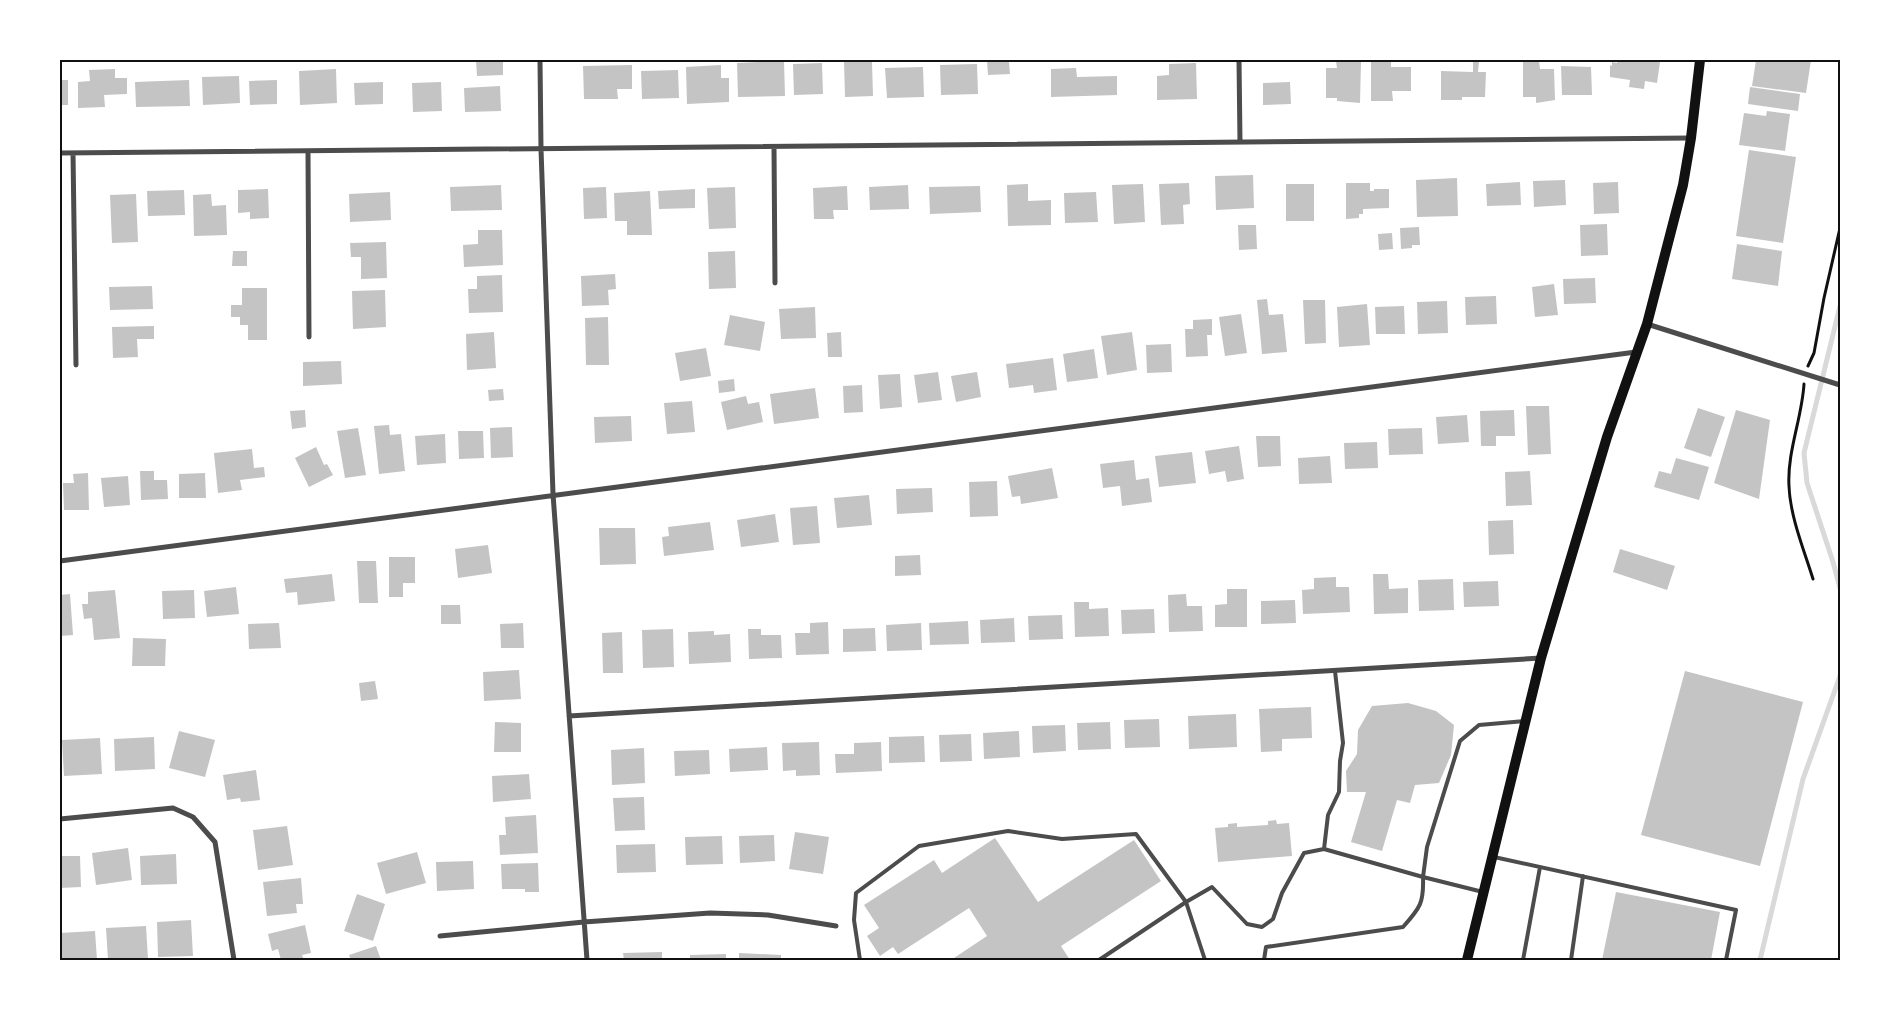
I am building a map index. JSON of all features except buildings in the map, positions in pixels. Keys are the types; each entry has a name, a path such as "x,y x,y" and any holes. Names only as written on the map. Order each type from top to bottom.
{"main road":[{"path":"1467,960 1541,658 1604,445 1647,324 1683,185 1691,138 1700,60"}],"street":[{"path":"540,60 541,149 554,494 587,960"},
{"path":"1240,60 1240,142"},
{"path":"60,153 1691,138"},
{"path":"774,147 775,283"},
{"path":"308,151 309,337"},
{"path":"73,153 76,366"},
{"path":"1647,324 1840,384"},
{"path":"60,561 1636,352"},
{"path":"569,716 1541,658"},
{"path":"60,819 173,808 193,817 215,842 234,960"},
{"path":"440,936 584,922 710,913 768,915 836,926"}],"lane":[{"path":"1324,849 1328,815 1339,792 1343,743 1335,671"},
{"path":"1264,960 1266,947 1404,927 1417,912 1423,899 1423,877 1427,847 1460,741 1479,726 1525,721"},
{"path":"860,960 854,920 856,893 919,846 1008,831 1062,840 1136,834 1186,902 1205,960"},
{"path":"1099,960 1186,902 1212,887 1247,924 1262,928 1273,919 1282,893 1304,853 1324,849 1483,892"},
{"path":"1491,857 1736,910 1726,960"},
{"path":"1522,960 1540,867"},
{"path":"1571,960 1583,876"}],"path":[{"path":"1813,579 1791,506 1789,469 1804,394 1805,373 1814,353 1840,228"}],"waterway":[{"path":"1840,306 1804,453 1807,483 1840,588"},
{"path":"1760,960 1803,779 1840,676"}]}
